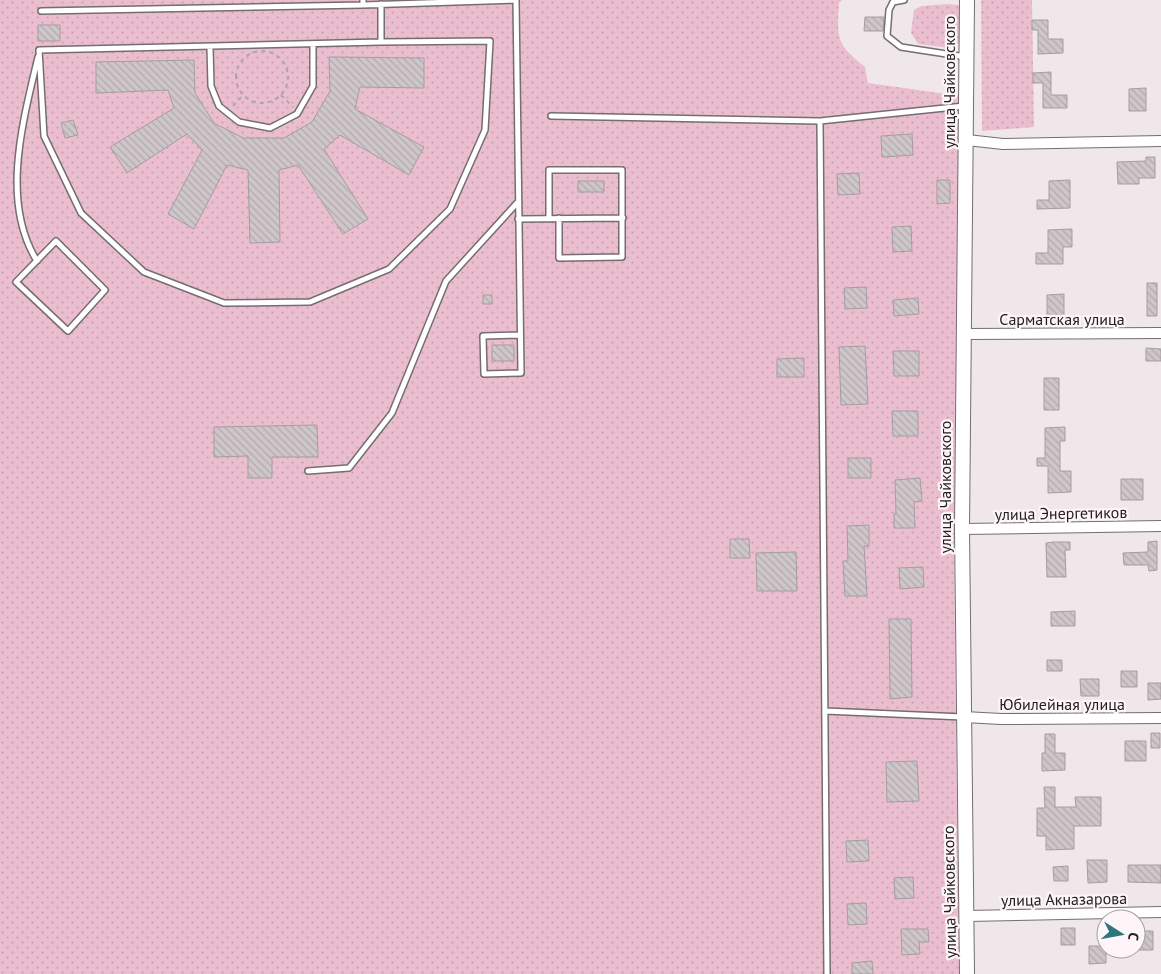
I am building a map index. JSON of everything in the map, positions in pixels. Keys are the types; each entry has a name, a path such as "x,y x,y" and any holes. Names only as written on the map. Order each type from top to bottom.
{"street":[{"name":"улица Чайковского","path":"967,0 962,530 967,974"},
{"path":"967,140 1003,144 1161,141"},
{"name":"Сарматская улица","path":"964,334 1161,333"},
{"name":"улица Энергетиков","path":"962,530 1161,526"},
{"name":"Юбилейная улица","path":"964,717 1001,719 1161,718"},
{"name":"улица Акназарова","path":"967,916 1161,912"}],"lane":[{"path":"264,0 264,7"},
{"path":"41,11 264,7 363,2 381,4 516,0 517,203 521,373 484,374 483,336 520,336"},
{"path":"904,0 893,2 889,10 887,36 901,47 966,57"},
{"path":"381,4 381,42"},
{"path":"490,41 485,130 450,209 389,269 310,302 224,303 144,272 81,214 44,136 39,50 490,41"},
{"path":"210,47 211,86 219,106 238,122 270,128 298,112 313,86 313,45"},
{"path":"37,261 27,248 16,218 14,162 39,50"},
{"path":"551,116 820,121 967,106"},
{"path":"820,121 827,974"},
{"path":"549,219 549,170 622,170 622,257 560,258 559,218"},
{"path":"308,471 349,468 392,413 446,282 517,203"},
{"path":"518,219 623,218"},
{"path":"56,241 105,290 68,331 16,282 37,261 56,241"},
{"path":"825,711 964,717"}],"path":[{"path":"259,51 276,55 287,69 286,86 281,95 269,102 261,103 253,102 243,95 237,84 238,66 250,54 259,51"},
{"path":"227,113 243,95"},
{"path":"281,95 298,112"}],"shaded area":[{"path":"0,0 842,0 839,3 838,15 840,40 848,52 865,67 868,83 961,96 954,548 959,974 0,974"},
{"path":"981,0 1032,0 1034,127 982,131"},
{"path":"958,5 962,10 960,43 949,48 918,44 911,33 914,10 922,6"}],"building":[{"path":"865,17 884,17 883,31 864,31"},
{"path":"1032,20 1048,20 1048,39 1063,39 1063,53 1038,54 1038,30 1032,30"},
{"path":"38,25 60,25 60,41 38,41"},
{"path":"329,57 424,58 424,88 360,87 355,109 424,147 409,175 340,135 324,149 368,219 343,234 298,165 279,170 280,242 250,243 248,170 227,165 194,229 168,214 202,150 187,134 127,173 110,147 174,108 168,90 96,93 96,62 194,60 195,93 214,123 243,138 284,138 312,122 330,91"},
{"path":"1051,72 1051,95 1067,95 1067,108 1043,108 1043,83 1033,83 1033,73"},
{"path":"1146,88 1146,111 1129,111 1129,89"},
{"path":"73,120 78,135 65,138 61,123"},
{"path":"912,134 913,155 882,157 881,136"},
{"path":"1146,157 1155,157 1155,178 1139,178 1139,184 1118,184 1117,162 1146,161"},
{"path":"859,173 860,194 838,195 837,174"},
{"path":"937,180 950,180 950,203 937,204"},
{"path":"1070,180 1070,208 1037,209 1037,200 1049,200 1049,181"},
{"path":"578,181 604,181 604,192 578,192"},
{"path":"911,226 912,251 893,252 892,227"},
{"path":"1072,229 1072,247 1063,247 1063,264 1036,264 1036,253 1048,253 1048,230"},
{"path":"1147,283 1157,283 1157,316 1147,316"},
{"path":"866,287 867,308 845,309 844,288"},
{"path":"1064,294 1064,317 1047,317 1047,295"},
{"path":"483,295 492,295 492,304 483,304"},
{"path":"918,298 919,314 894,316 893,300"},
{"path":"492,345 514,345 514,361 492,361"},
{"path":"865,346 868,404 841,405 839,347"},
{"path":"1146,348 1161,349 1161,361 1146,361"},
{"path":"893,351 919,351 919,376 894,376"},
{"path":"804,358 804,377 777,377 777,359"},
{"path":"1044,378 1059,378 1059,410 1044,410"},
{"path":"892,411 918,411 918,436 893,436"},
{"path":"317,425 318,457 272,457 272,478 248,478 248,456 214,457 214,427"},
{"path":"1065,427 1065,441 1060,441 1060,471 1071,471 1071,492 1048,493 1048,466 1037,466 1037,458 1045,458 1045,428"},
{"path":"848,458 871,458 871,478 848,478"},
{"path":"920,478 922,501 914,502 915,528 894,528 894,514 896,514 895,480"},
{"path":"1121,479 1143,479 1143,500 1121,500"},
{"path":"869,525 869,546 864,546 867,596 845,596 843,561 848,561 847,526"},
{"path":"730,539 749,539 750,558 730,558"},
{"path":"1157,541 1157,570 1149,571 1148,565 1124,565 1123,553 1148,552 1148,542"},
{"path":"1070,542 1070,550 1065,550 1066,577 1047,577 1046,543"},
{"path":"796,552 797,591 757,591 756,553"},
{"path":"923,567 924,587 900,589 899,568"},
{"path":"1075,611 1075,626 1051,626 1051,612"},
{"path":"889,619 911,619 912,697 890,699"},
{"path":"1047,660 1062,660 1062,671 1047,671"},
{"path":"1121,671 1137,671 1137,687 1121,687"},
{"path":"1080,679 1099,679 1099,696 1081,696"},
{"path":"1148,683 1161,683 1161,699 1148,700"},
{"path":"1151,733 1160,733 1160,748 1151,748"},
{"path":"1045,734 1055,734 1055,753 1065,753 1065,770 1042,771 1042,753 1045,753"},
{"path":"1125,741 1146,741 1146,761 1125,761"},
{"path":"917,761 919,801 887,802 886,762"},
{"path":"1044,787 1055,787 1055,807 1076,807 1075,797 1101,797 1101,826 1074,826 1074,849 1046,850 1046,836 1037,836 1037,808 1045,808"},
{"path":"868,840 869,861 847,862 846,841"},
{"path":"1087,860 1107,860 1107,882 1088,883"},
{"path":"1128,865 1161,865 1161,883 1128,882"},
{"path":"1068,866 1068,881 1054,881 1053,867"},
{"path":"913,877 914,898 895,899 894,878"},
{"path":"866,903 867,924 848,925 847,904"},
{"path":"1061,928 1075,928 1075,945 1061,945"},
{"path":"901,929 928,929 929,942 919,942 920,954 902,955"},
{"path":"1146,931 1153,931 1153,950 1146,950"},
{"path":"1089,946 1096,946 1096,959 1106,959 1106,963 1089,964"},
{"path":"872,961 873,974 852,974 852,963"}]}
